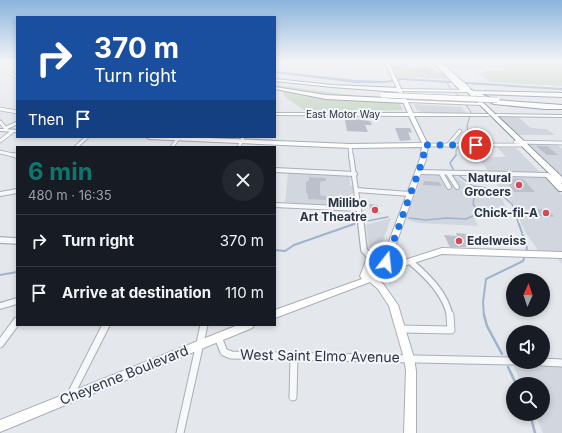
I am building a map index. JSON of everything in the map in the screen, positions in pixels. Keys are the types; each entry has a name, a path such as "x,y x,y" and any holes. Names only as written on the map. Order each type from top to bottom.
{"highway":[{"path":"276,82 343,93 495,98 562,102"},
{"path":"278,82 327,86 400,88"},
{"path":"458,85 466,90 482,105 482,108 551,174 562,182"},
{"path":"276,88 326,97 406,101"},
{"path":"466,90 562,95"},
{"path":"466,90 497,103 549,107"},
{"path":"482,96 482,93 513,93"},
{"path":"482,105 562,107"},
{"path":"520,144 534,161 541,164 551,174 562,189"}],"main road":[{"path":"276,314 352,284 374,279 386,264 391,245 418,172 425,148 412,114 397,82"},
{"path":"458,82 466,90"},
{"path":"400,88 448,91 466,90"},
{"path":"406,101 482,105"},
{"name":"East Motor Way","path":"276,114 562,116"},
{"path":"4,129 15,131"},
{"path":"178,138 242,139 350,146 410,145 425,148"},
{"path":"372,256 391,245"},
{"path":"372,256 386,264 402,265 430,253 442,251 562,255"},
{"path":"372,256 374,279 394,305 409,358 411,371 410,433"},
{"name":"Cheyenne Boulevard","path":"0,426 246,326"}],"street":[{"path":"0,109 16,112"},
{"path":"0,122 4,129 16,123"},
{"path":"0,140 15,131"},
{"path":"448,145 460,131"},
{"path":"558,137 562,142"},
{"path":"77,146 87,138"},
{"path":"425,148 448,145 562,142"},
{"path":"350,146 355,174 358,210 364,250 372,256"},
{"path":"0,152 16,156"},
{"path":"276,170 355,174"},
{"path":"418,172 551,174"},
{"path":"441,173 449,187"},
{"path":"450,173 457,187"},
{"path":"356,190 410,194"},
{"path":"0,194 16,191"},
{"path":"276,205 358,210"},
{"path":"0,240 16,241"},
{"path":"401,329 450,330 452,320 442,296 435,285 410,262"},
{"path":"0,306 16,301"},
{"path":"0,344 16,323"},
{"path":"69,398 105,326"},
{"path":"180,433 204,326"},
{"name":"West Saint Elmo Avenue","path":"218,337 224,352 227,354 506,361"},
{"path":"293,397 294,356"},
{"path":"550,362 562,363"}],"shaded area":[{"path":"413,104 461,107 466,113 425,113 417,110"},
{"path":"500,117 518,117 531,128 546,129 555,135 518,135"},
{"path":"528,144 556,144 562,148 562,176"},
{"path":"497,147 516,148 562,195 562,264 557,258 543,257 525,232 513,204 486,172 489,172 478,157 506,157"},
{"path":"288,172 350,175 352,177 350,178 350,186 353,185 354,193 351,194 352,204 355,205 353,208 285,204"},
{"path":"423,174 453,174 471,188 496,195 503,200 507,213 471,212 478,226 417,223 406,219"},
{"path":"391,218 380,249 369,248 366,225"},
{"path":"550,365 562,365 562,433 543,433 538,421 550,421 550,377 519,377 515,369 550,369"}],"green space":[{"path":"495,82 562,82 562,86"},
{"path":"276,85 357,96 399,97 400,100 354,98 296,92 282,89"},
{"path":"283,91 335,99 396,103 400,104 403,110 307,112 284,96"}],"building":[{"path":"352,119 370,121 372,125 365,125 368,132 347,131 345,120"},
{"path":"395,128 410,128 412,133 408,132 411,140 400,141"},
{"path":"536,146 547,146 558,155 547,155"},
{"path":"309,177 326,178 326,181 321,181 320,183 320,193 321,196 326,196 326,200 308,199 306,182 309,180"},
{"name":"Natural Grocers","path":"504,178 523,179 535,192 514,192"},
{"path":"424,181 439,182 442,186 423,185"},
{"name":"Millibo Art Theatre","path":"369,204 378,205 380,214 371,213"},
{"name":"Chick-fil-A","path":"535,209 550,210 554,217 540,216"},
{"name":"Edelweiss","path":"456,233 467,234 475,247 450,247 444,235 457,236"}],"waterway":[{"path":"447,82 450,88 459,96"},
{"path":"450,82 562,89"},
{"path":"456,155 456,150 468,133 467,126 471,112 463,100"},
{"path":"454,171 450,163 456,155"},
{"path":"458,175 473,186 488,188 500,194 512,204 519,225"},
{"path":"409,218 426,220 447,218 466,219 479,213 473,204 475,194 473,187"},
{"path":"367,221 388,217"},
{"path":"519,224 527,248 526,252"},
{"path":"276,250 285,251 294,245 352,225"},
{"path":"484,316 483,302 486,279 523,261 525,256"},
{"path":"0,275 16,272"},
{"path":"484,315 487,326 502,354"},
{"path":"509,369 513,377"},
{"path":"532,421 535,433"}],"place":[{"name":"Natural Grocers","path":"519,185"},
{"name":"Millibo Art Theatre","path":"375,210"},
{"name":"Chick-fil-A","path":"546,213"},
{"name":"Edelweiss","path":"459,241"}],"route":[{"path":"386,262 423,159 425,145 476,145"}]}
